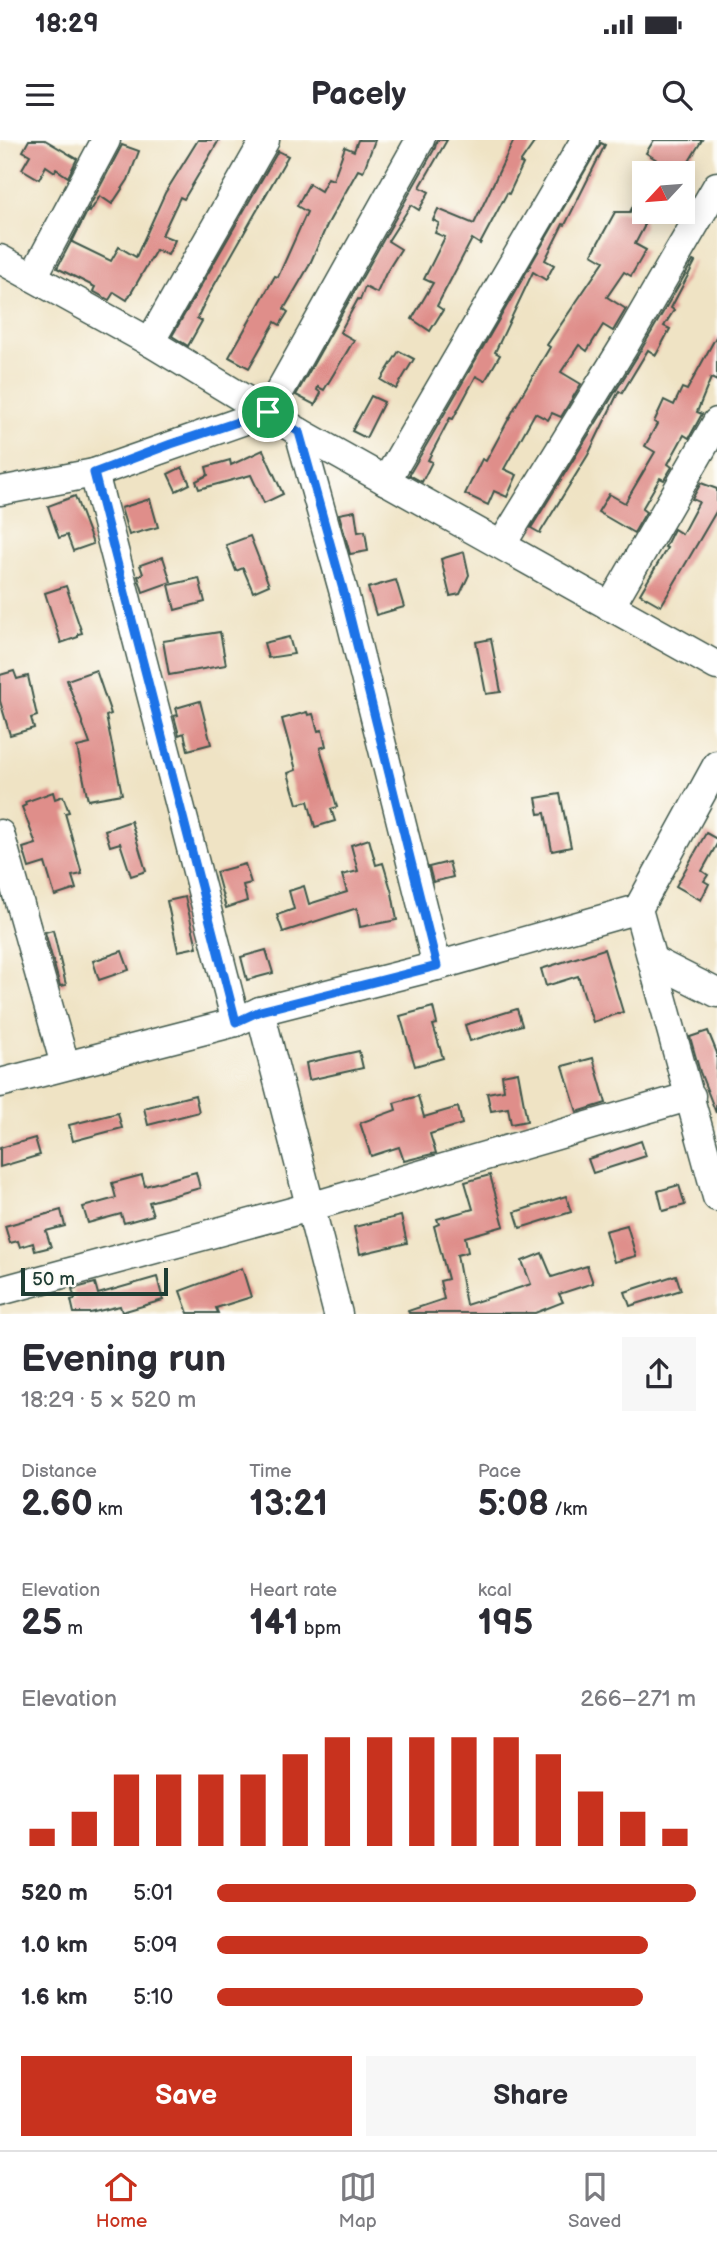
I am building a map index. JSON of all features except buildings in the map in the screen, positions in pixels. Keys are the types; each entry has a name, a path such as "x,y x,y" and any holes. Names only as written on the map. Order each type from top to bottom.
{"street":[{"path":"33,277 106,140"},
{"path":"150,342 265,140"},
{"path":"0,491 94,473 268,412 420,140"},
{"path":"386,481 585,140"},
{"path":"502,544 624,346 717,186"},
{"path":"0,259 150,342 299,432 717,666"},
{"path":"610,607 717,422"},
{"path":"299,432 344,593 437,966"},
{"path":"94,473 248,1016 310,1207 338,1314"},
{"path":"717,765 638,909 717,1197"},
{"path":"0,834 65,1065"},
{"path":"0,1083 437,966 638,909"},
{"path":"652,960 717,993"},
{"path":"0,1291 310,1207 691,1096"}],"route":[{"path":"268,412 299,432 344,593 437,966 260,1011 236,1022 94,473 268,412"}]}
